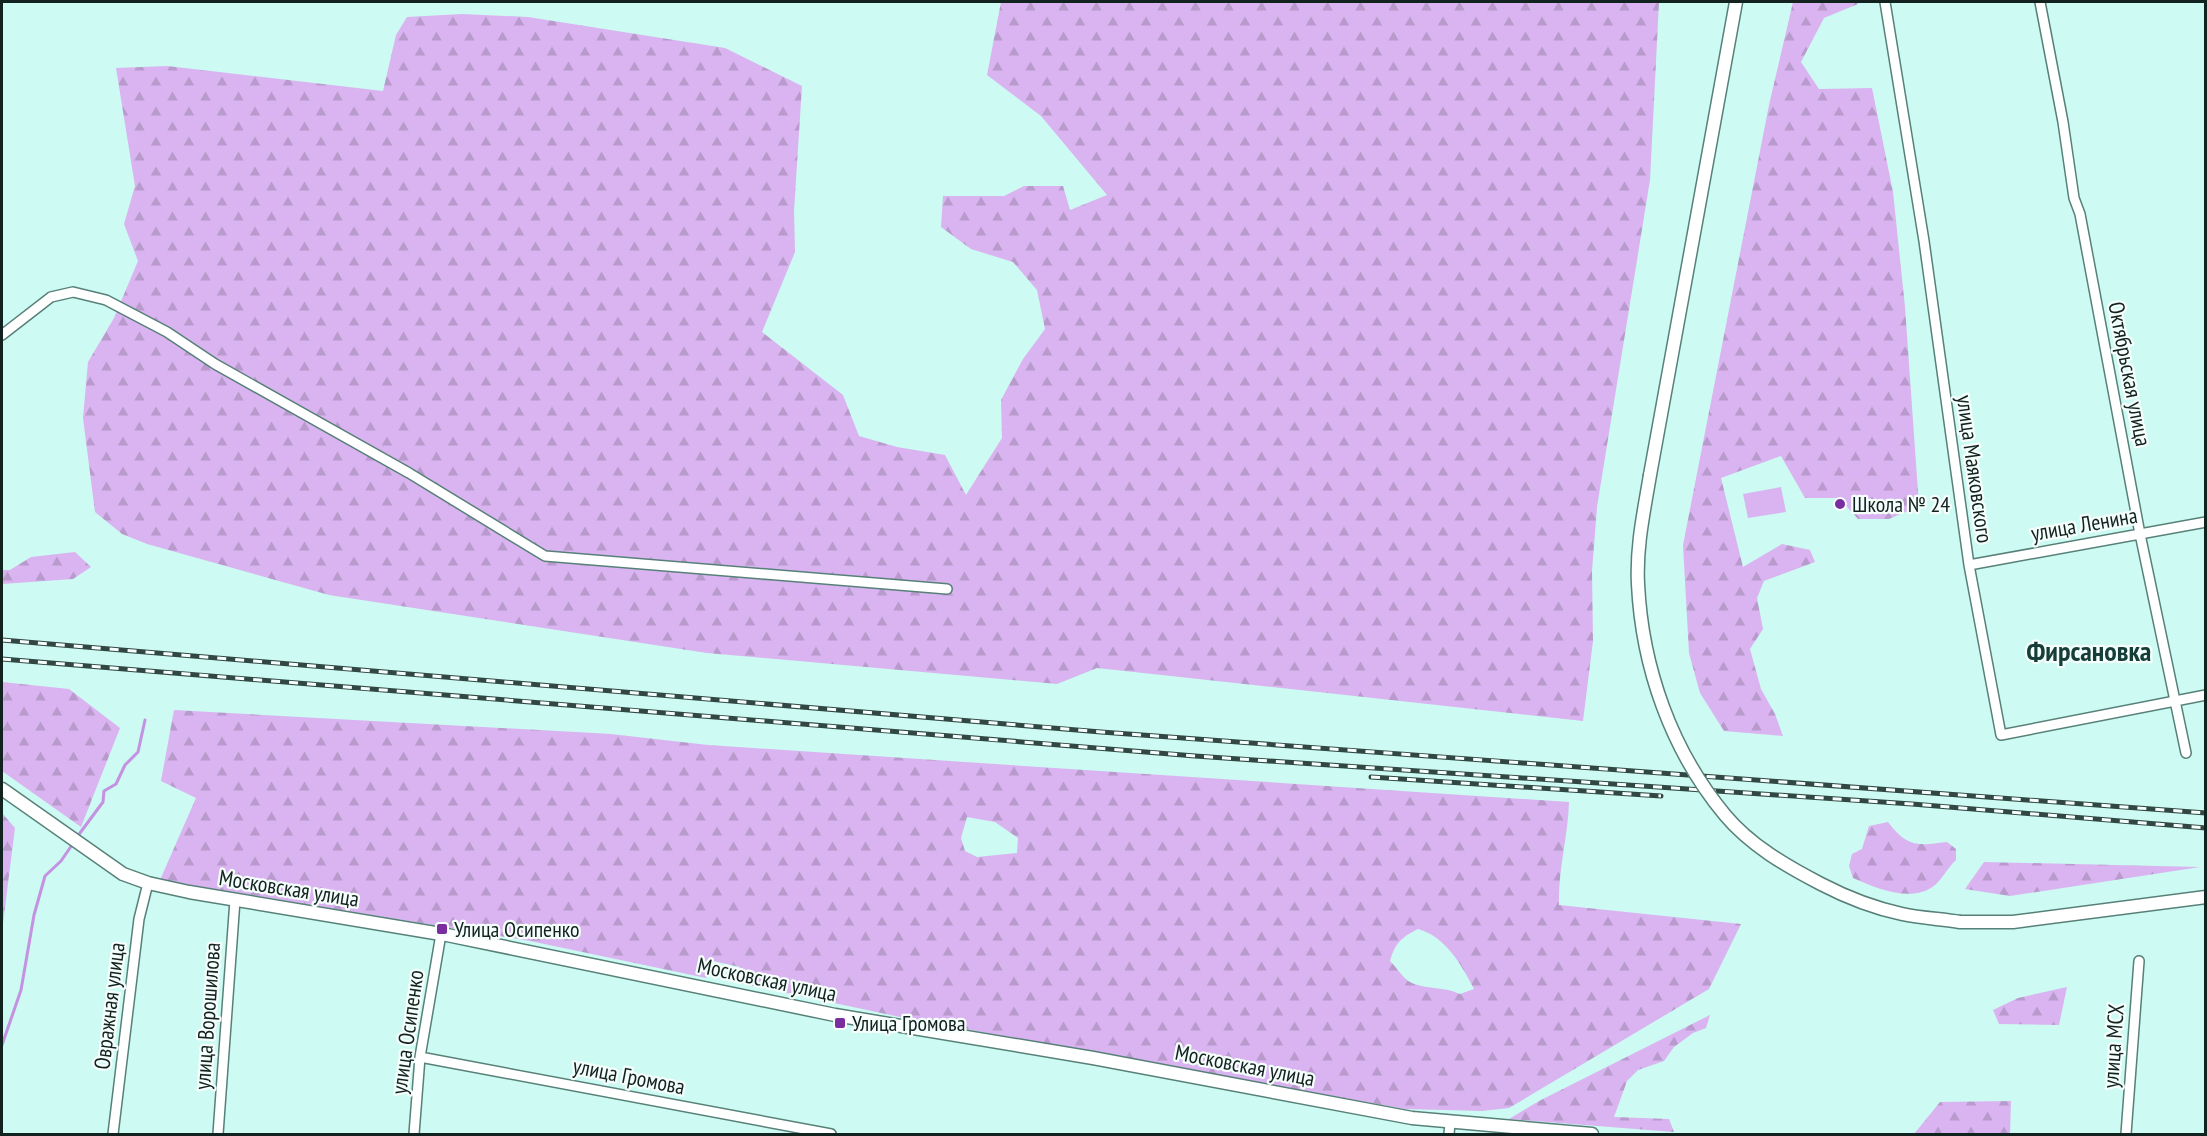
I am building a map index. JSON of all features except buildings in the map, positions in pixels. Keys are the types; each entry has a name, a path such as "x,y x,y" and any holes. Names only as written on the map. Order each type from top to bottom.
{"street":[{"path":"1736,2 1640,537 1638,582 1642,625 1658,693 1685,754 1700,780 1726,816 1758,846 1799,873 1846,897 1901,914 1960,922 2013,922 2205,897"},
{"name":"улица Маяковского","path":"1885,2 1924,241 1969,565 2001,735 2205,695"},
{"name":"Октябрьская улица","path":"2040,2 2063,122 2074,198 2080,214 2140,534 2186,753"},
{"path":"2,335 51,297 73,292 106,300 167,332 215,364 399,467 545,555 947,589"},
{"name":"улица Ленина","path":"1969,565 2205,522"},
{"name":"Московская улица","path":"2,789 89,852 123,874 148,884 441,934 835,1015 1093,1058 1412,1118 1449,1129 1592,1134"},
{"name":"Овражная улица","path":"113,1134 139,919 148,884"},
{"name":"улица Ворошилова","path":"218,1134 235,900"},
{"name":"улица Осипенко","path":"414,1134 420,1057 441,934"},
{"name":"улица МСХ","path":"2126,1134 2139,961"},
{"name":"улица Громова","path":"420,1057 831,1134"}],"green space":[{"path":"1001,2 1659,2 1650,180 1597,507 1592,571 1593,641 1583,721 1097,668 1057,684 707,653 329,595 147,544 122,534 95,512 83,418 88,362 114,318 138,261 124,224 135,186 116,68 167,66 383,91 396,35 407,17 462,14 528,17 725,48 802,86 794,211 795,252 762,332 843,395 859,436 897,447 945,455 966,495 1002,438 1001,400 1023,359 1045,329 1037,290 1013,262 971,249 941,227 943,196 1004,196 1024,186 1063,186 1070,210 1107,195 1041,116 987,75"},
{"path":"1793,2 1858,2 1858,4 1824,18 1801,62 1819,89 1872,88 1893,192 1905,307 1919,506 1889,519 1858,519 1839,498 1805,498 1781,456 1721,478 1743,567 1782,544 1810,550 1815,562 1764,581 1757,598 1763,629 1750,649 1761,689 1775,714 1783,736 1724,731 1700,693 1689,653 1683,545 1769,105"},
{"path":"1781,487 1786,512 1748,518 1743,494"},
{"path":"75,552 91,567 73,579 2,584 2,570 10,570 31,557"},
{"path":"2,682 69,689 120,728 81,827 2,771"},
{"path":"174,710 611,734 708,745 1569,802 1559,905 1741,924 1709,989 1509,1108 1482,1111 1405,1109 900,1017 739,983 740,967 713,961 706,978 530,941 160,880 196,798 161,781","holes":["967,817 995,822 1018,838 1017,853 977,857 965,851 961,838","1418,929 1437,938 1445,945 1464,970 1474,989 1460,994 1412,983 1403,976 1390,961 1400,941"]},
{"path":"2,813 15,828 2,931"},
{"path":"1888,822 1901,836 1913,843 1947,842 1956,849 1956,860 1941,879 1926,891 1905,894 1883,890 1853,878 1849,866 1852,854 1862,849 1869,826"},
{"path":"1984,862 2200,867 2010,896 1965,889"},
{"path":"2067,987 2059,1025 1999,1024 1993,1010 2018,998"},
{"path":"1710,1015 1706,1028 1693,1033 1674,1047 1664,1061 1638,1070 1627,1081 1614,1117 1669,1119 1674,1132 1509,1119 1539,1101"},
{"path":"2011,1101 2010,1134 1914,1134 1940,1102"}],"waterway":[{"path":"77,837 103,802 104,791 116,784 125,765 138,752 145,720"},
{"path":"2,1045 21,990 34,915 45,876 61,861 74,842"}],"railway":[{"path":"2,640 1101,732 2206,813"},
{"path":"2,659 1195,756 1912,804 2206,828"},
{"path":"1371,777 1661,796"}],"place":[{"name":"Школа № 24","path":"1840,504"},
{"name":"Улица Осипенко","path":"442,929"},
{"name":"Улица Громова","path":"840,1023"}],"district":[{"name":"Фирсановка","path":"2089,650"}]}
